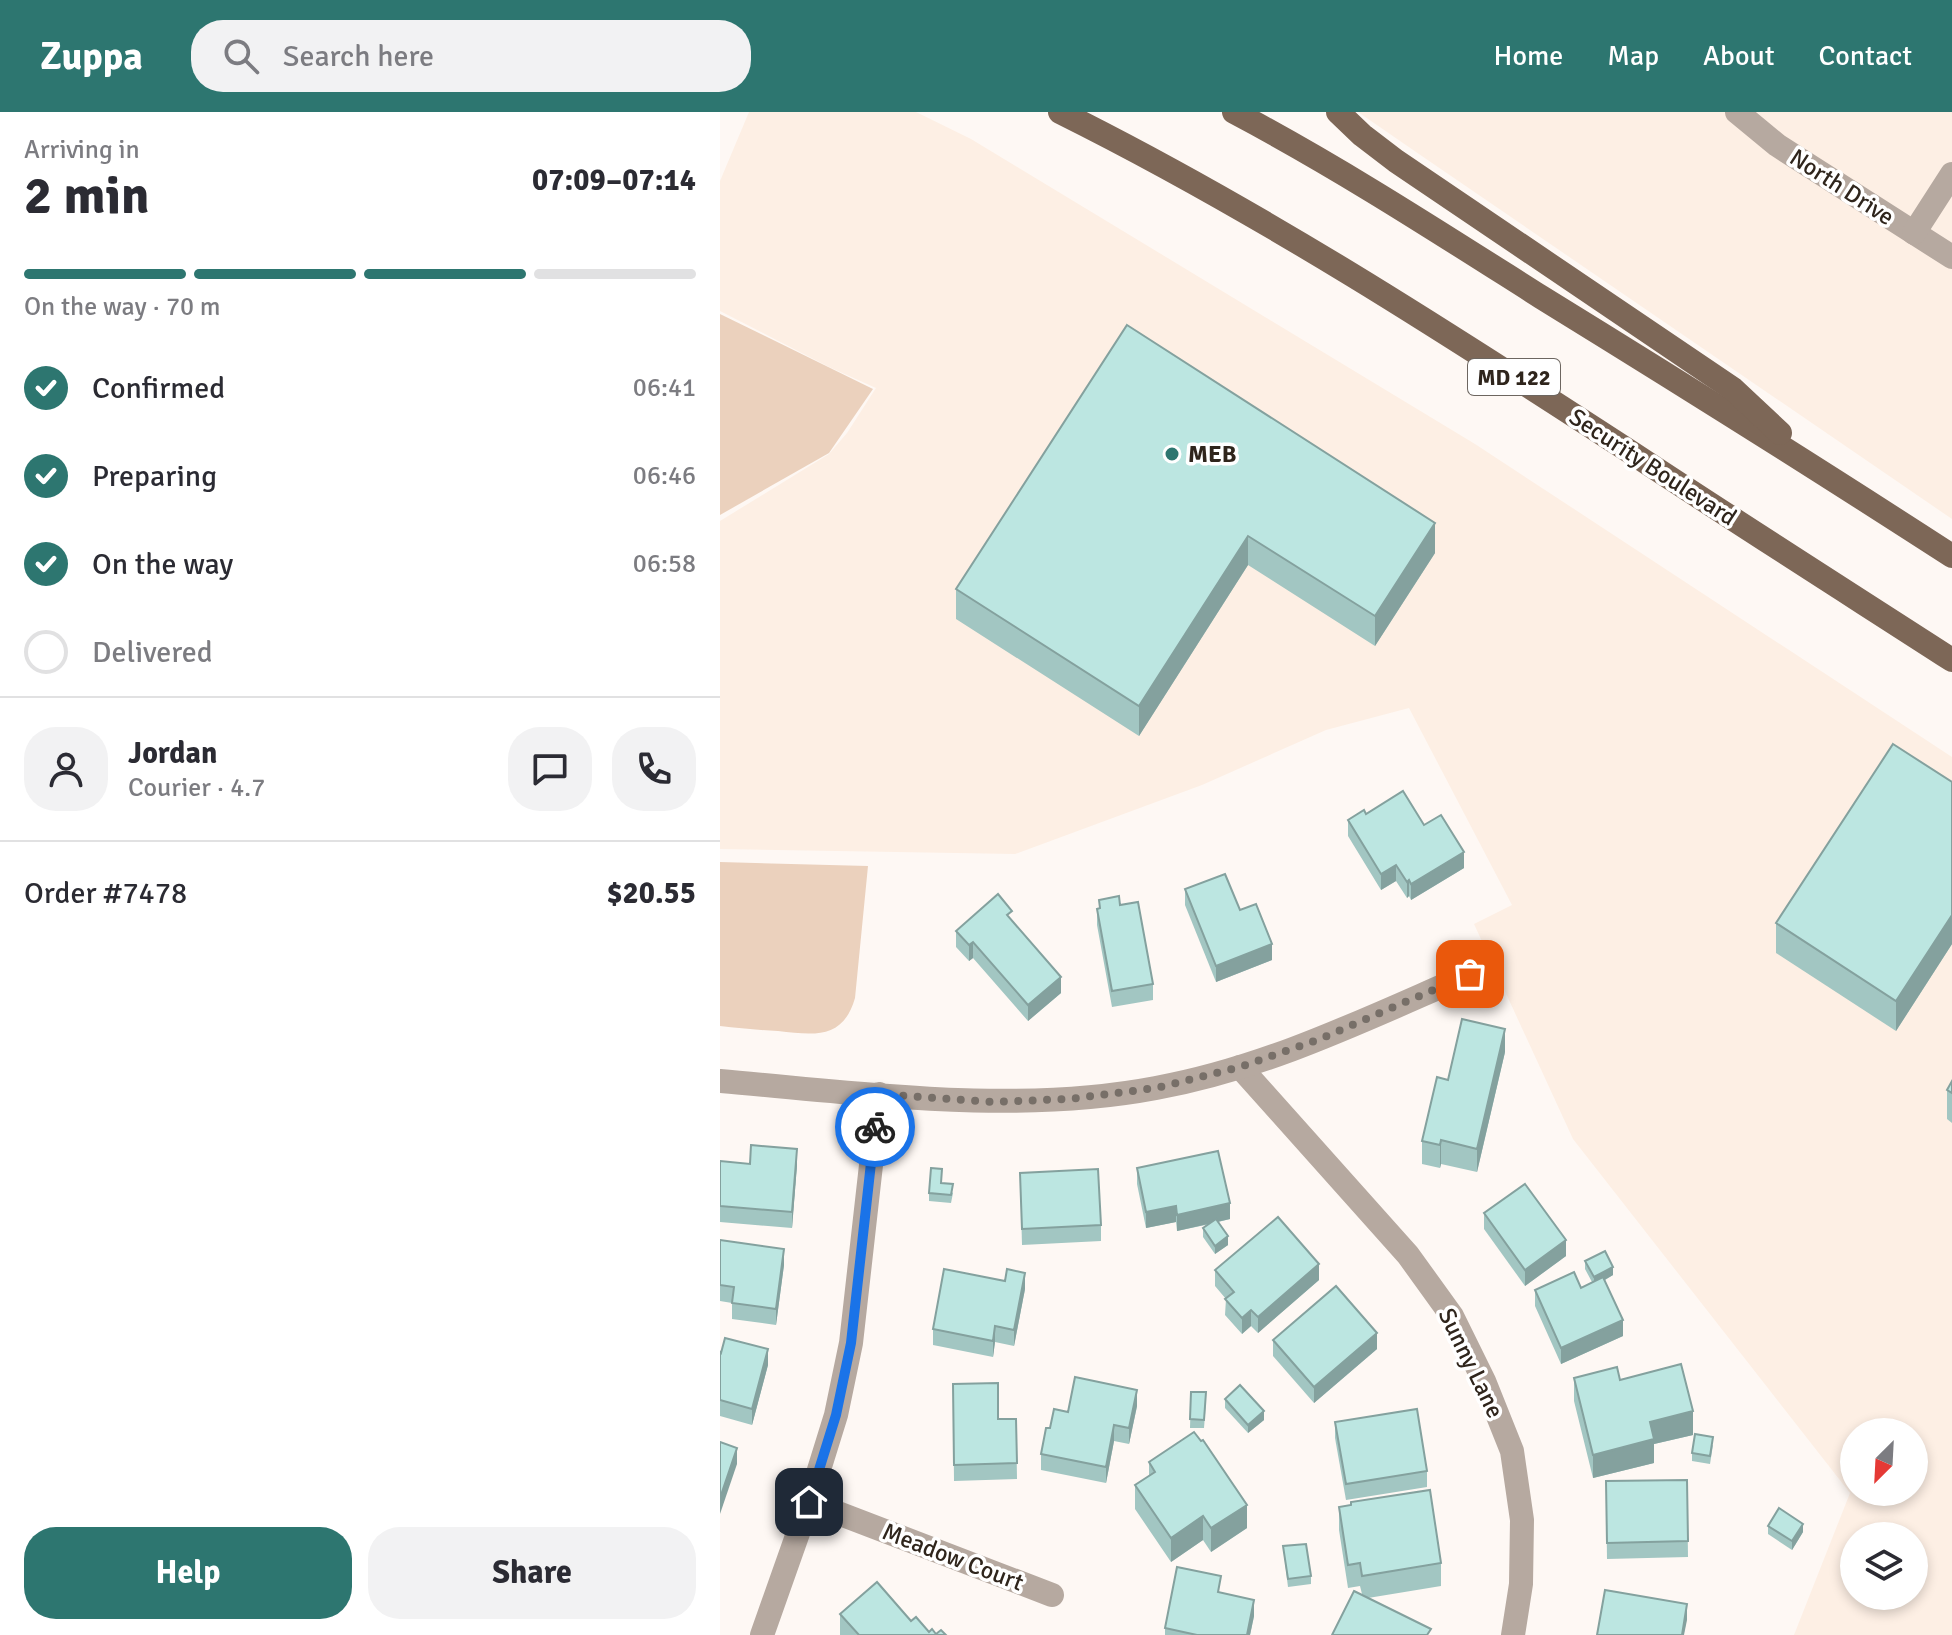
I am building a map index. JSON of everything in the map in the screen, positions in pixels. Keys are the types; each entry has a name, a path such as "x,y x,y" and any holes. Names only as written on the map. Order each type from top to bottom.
{"main road":[{"path":"1234,112 1378,195 1952,556"},
{"path":"1338,112 1396,161 1733,389 1822,472"},
{"name":"Security Boulevard","path":"1063,113 1202,187 1350,274 1952,660"}],"street":[{"name":"North Drive","path":"1737,112 1777,145 1952,257"},
{"path":"1914,233 1952,174"},
{"path":"720,1081 992,1102 1069,1099 1156,1088 1240,1067 1320,1039 1470,974"},
{"name":"Sunny Lane","path":"1240,1067 1408,1255 1452,1316 1484,1381 1512,1451 1522,1520 1521,1584 1513,1635"},
{"path":"762,1635 836,1415 851,1343 879,1094"},
{"name":"Meadow Court","path":"809,1502 1052,1595"}],"shaded area":[{"path":"749,112 916,112 971,139 1475,444 1952,757 1952,1635 1794,1635 1845,1506 1928,1506 1928,1418 1840,1418 1840,1480 1573,1139 1474,924 1512,905 1409,708 1326,730 1202,785 1015,854 720,849 720,521 829,454 847,433 876,388 720,311 720,181"},
{"path":"1358,112 1952,112 1952,519 1416,152"},
{"path":"720,314 873,389 829,453 720,515"},
{"path":"720,862 868,866 855,998 850,1012 835,1028 826,1032 804,1033 720,1026"}],"building":[{"name":"MEB","path":"1127,325 1435,523 1375,616 1248,536 1139,706 956,589"},
{"path":"1893,744 1952,782 1952,915 1896,1001 1776,923"},
{"path":"1403,791 1424,825 1441,815 1464,852 1411,884 1396,865 1381,874 1348,820 1364,810 1366,814"},
{"path":"1225,874 1240,910 1256,904 1272,944 1216,966 1185,889"},
{"path":"998,894 1012,911 1007,915 1061,977 1028,1005 973,942 969,945 956,931"},
{"path":"1119,896 1120,905 1138,902 1153,984 1112,991 1097,909 1100,908 1099,900"},
{"path":"1462,1019 1505,1029 1477,1149 1441,1140 1440,1145 1422,1141 1437,1077 1448,1080"},
{"path":"751,1145 797,1149 792,1212 720,1206 720,1161 750,1164"},
{"path":"1218,1151 1230,1203 1177,1215 1176,1206 1146,1212 1137,1168"},
{"path":"931,1168 942,1169 941,1183 953,1184 951,1195 929,1193"},
{"path":"1098,1169 1101,1225 1022,1229 1020,1173"},
{"path":"1525,1184 1566,1240 1525,1270 1484,1213"},
{"path":"1278,1217 1319,1264 1258,1317 1251,1310 1242,1318 1225,1299 1234,1292 1215,1270"},
{"path":"1216,1219 1228,1236 1215,1246 1203,1228"},
{"path":"720,1240 784,1249 776,1309 732,1303 734,1287 720,1285"},
{"path":"1605,1251 1613,1267 1594,1277 1585,1261"},
{"path":"944,1269 1005,1281 1007,1269 1025,1273 1014,1330 995,1326 993,1341 933,1329"},
{"path":"1574,1272 1581,1288 1603,1277 1623,1320 1561,1348 1535,1290"},
{"path":"1336,1286 1377,1333 1314,1387 1273,1340"},
{"path":"725,1338 768,1349 752,1409 720,1400 720,1352"},
{"path":"1681,1364 1693,1411 1650,1422 1654,1439 1593,1455 1574,1378 1617,1367 1620,1380"},
{"path":"1075,1377 1137,1390 1129,1428 1114,1425 1106,1467 1041,1454 1046,1428 1050,1428 1054,1409 1068,1412"},
{"path":"998,1383 998,1419 1016,1419 1017,1463 954,1465 953,1384"},
{"path":"1240,1385 1264,1411 1248,1425 1225,1399"},
{"path":"1191,1392 1206,1392 1204,1420 1190,1419"},
{"path":"1417,1409 1427,1471 1346,1484 1335,1422"},
{"path":"1194,1432 1203,1440 1247,1505 1211,1528 1203,1516 1171,1538 1135,1485 1155,1472 1149,1462"},
{"path":"1695,1434 1713,1437 1710,1456 1692,1453"},
{"path":"720,1442 737,1448 720,1498"},
{"path":"1687,1480 1688,1541 1607,1543 1606,1481"},
{"path":"1430,1490 1441,1563 1362,1576 1360,1563 1348,1565 1339,1507 1351,1505 1351,1502"},
{"path":"1779,1508 1803,1524 1792,1541 1768,1526"},
{"path":"1306,1544 1311,1576 1288,1579 1283,1546"},
{"path":"1177,1567 1221,1576 1218,1592 1254,1600 1247,1635 1197,1635 1165,1628"},
{"path":"877,1582 911,1621 916,1617 929,1632 932,1629 936,1634 941,1630 946,1635 859,1635 840,1614"},
{"path":"1605,1590 1687,1604 1682,1635 1597,1635"},
{"path":"1354,1591 1431,1629 1427,1635 1332,1635"}],"way so far":[{"path":"875,1127 879,1094 992,1102 1069,1099 1156,1088 1240,1067 1320,1039 1470,974"}],"place":[{"name":"MEB","path":"1172,454"}],"route":[{"path":"809,1502 836,1415 851,1343 875,1127"}]}
